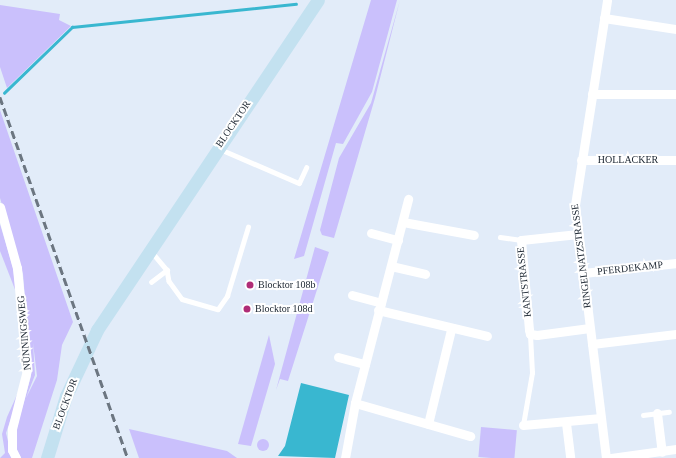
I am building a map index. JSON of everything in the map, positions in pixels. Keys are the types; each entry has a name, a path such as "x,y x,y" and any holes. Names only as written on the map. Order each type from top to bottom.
{"main road":[{"name":"BLOCKTOR","path":"47,458 80,363 148,248 318,0"}],"street":[{"name":"RINGELNATZSTRASSE","path":"606,0 575,205 606,458"},
{"path":"604,18 676,29"},
{"path":"592,94 676,94"},
{"name":"HOLLACKER","path":"581,160 676,160"},
{"path":"345,458 355,403 408,199"},
{"name":"NÜNNINGSWEG","path":"0,208 18,275 27,370 12,429 12,450 16,458"},
{"path":"403,222 474,235"},
{"path":"371,233 398,240"},
{"name":"KANTSTRASSE","path":"530,334 521,240 578,234"},
{"name":"PFERDEKAMP","path":"583,273 676,263"},
{"path":"391,266 425,274"},
{"path":"352,295 451,330 487,336"},
{"path":"530,334 590,328"},
{"path":"428,424 451,330"},
{"path":"592,344 676,334"},
{"path":"338,357 365,364"},
{"path":"355,403 470,436"},
{"path":"657,414 662,452"},
{"path":"523,425 600,418"},
{"path":"566,422 570,458"},
{"path":"611,458 676,449"}],"lane":[{"path":"217,147 299,183 306,168"},
{"path":"148,248 167,270 169,280 182,299 218,309 227,296 248,227"},
{"path":"500,237 521,240"},
{"path":"150,282 167,270"},
{"name":"KANTSTRASSE","path":"523,425 532,373 530,334"},
{"path":"643,415 669,412"}],"shaded area":[{"path":"371,0 397,0 372,92 343,144 336,143 304,256 294,259"},
{"path":"400,0 375,98 334,238 322,235 320,230 339,158 371,103"},
{"path":"0,5 60,14 59,20 71,26 7,88 0,67"},
{"path":"0,110 73,322 62,345 57,380 32,458 21,458 16,448 15,434 31,376 23,274 0,198","holes":["33,343 37,376 26,398 35,375"]},
{"path":"0,224 13,268 16,292 0,251"},
{"path":"315,247 329,252 288,381 280,379 276,390"},
{"path":"269,335 275,364 251,446 238,444"},
{"path":"25,377 6,433 12,458 0,458 5,453 2,434 7,417"},
{"path":"481,427 517,430 514,458 478,457"},
{"path":"129,429 227,451 237,458 139,458"},
{"path":"261,439 265,439 269,445 265,451 261,451 257,447 257,443"}],"water":[{"path":"301,383 349,395 335,458 278,456 285,446"}],"waterway":[{"path":"4,93 72,27 296,4"}],"railway":[{"path":"0,97 128,458"}],"place":[{"name":"Blocktor 108b","path":"250,285"},
{"name":"Blocktor 108d","path":"247,309"}]}
